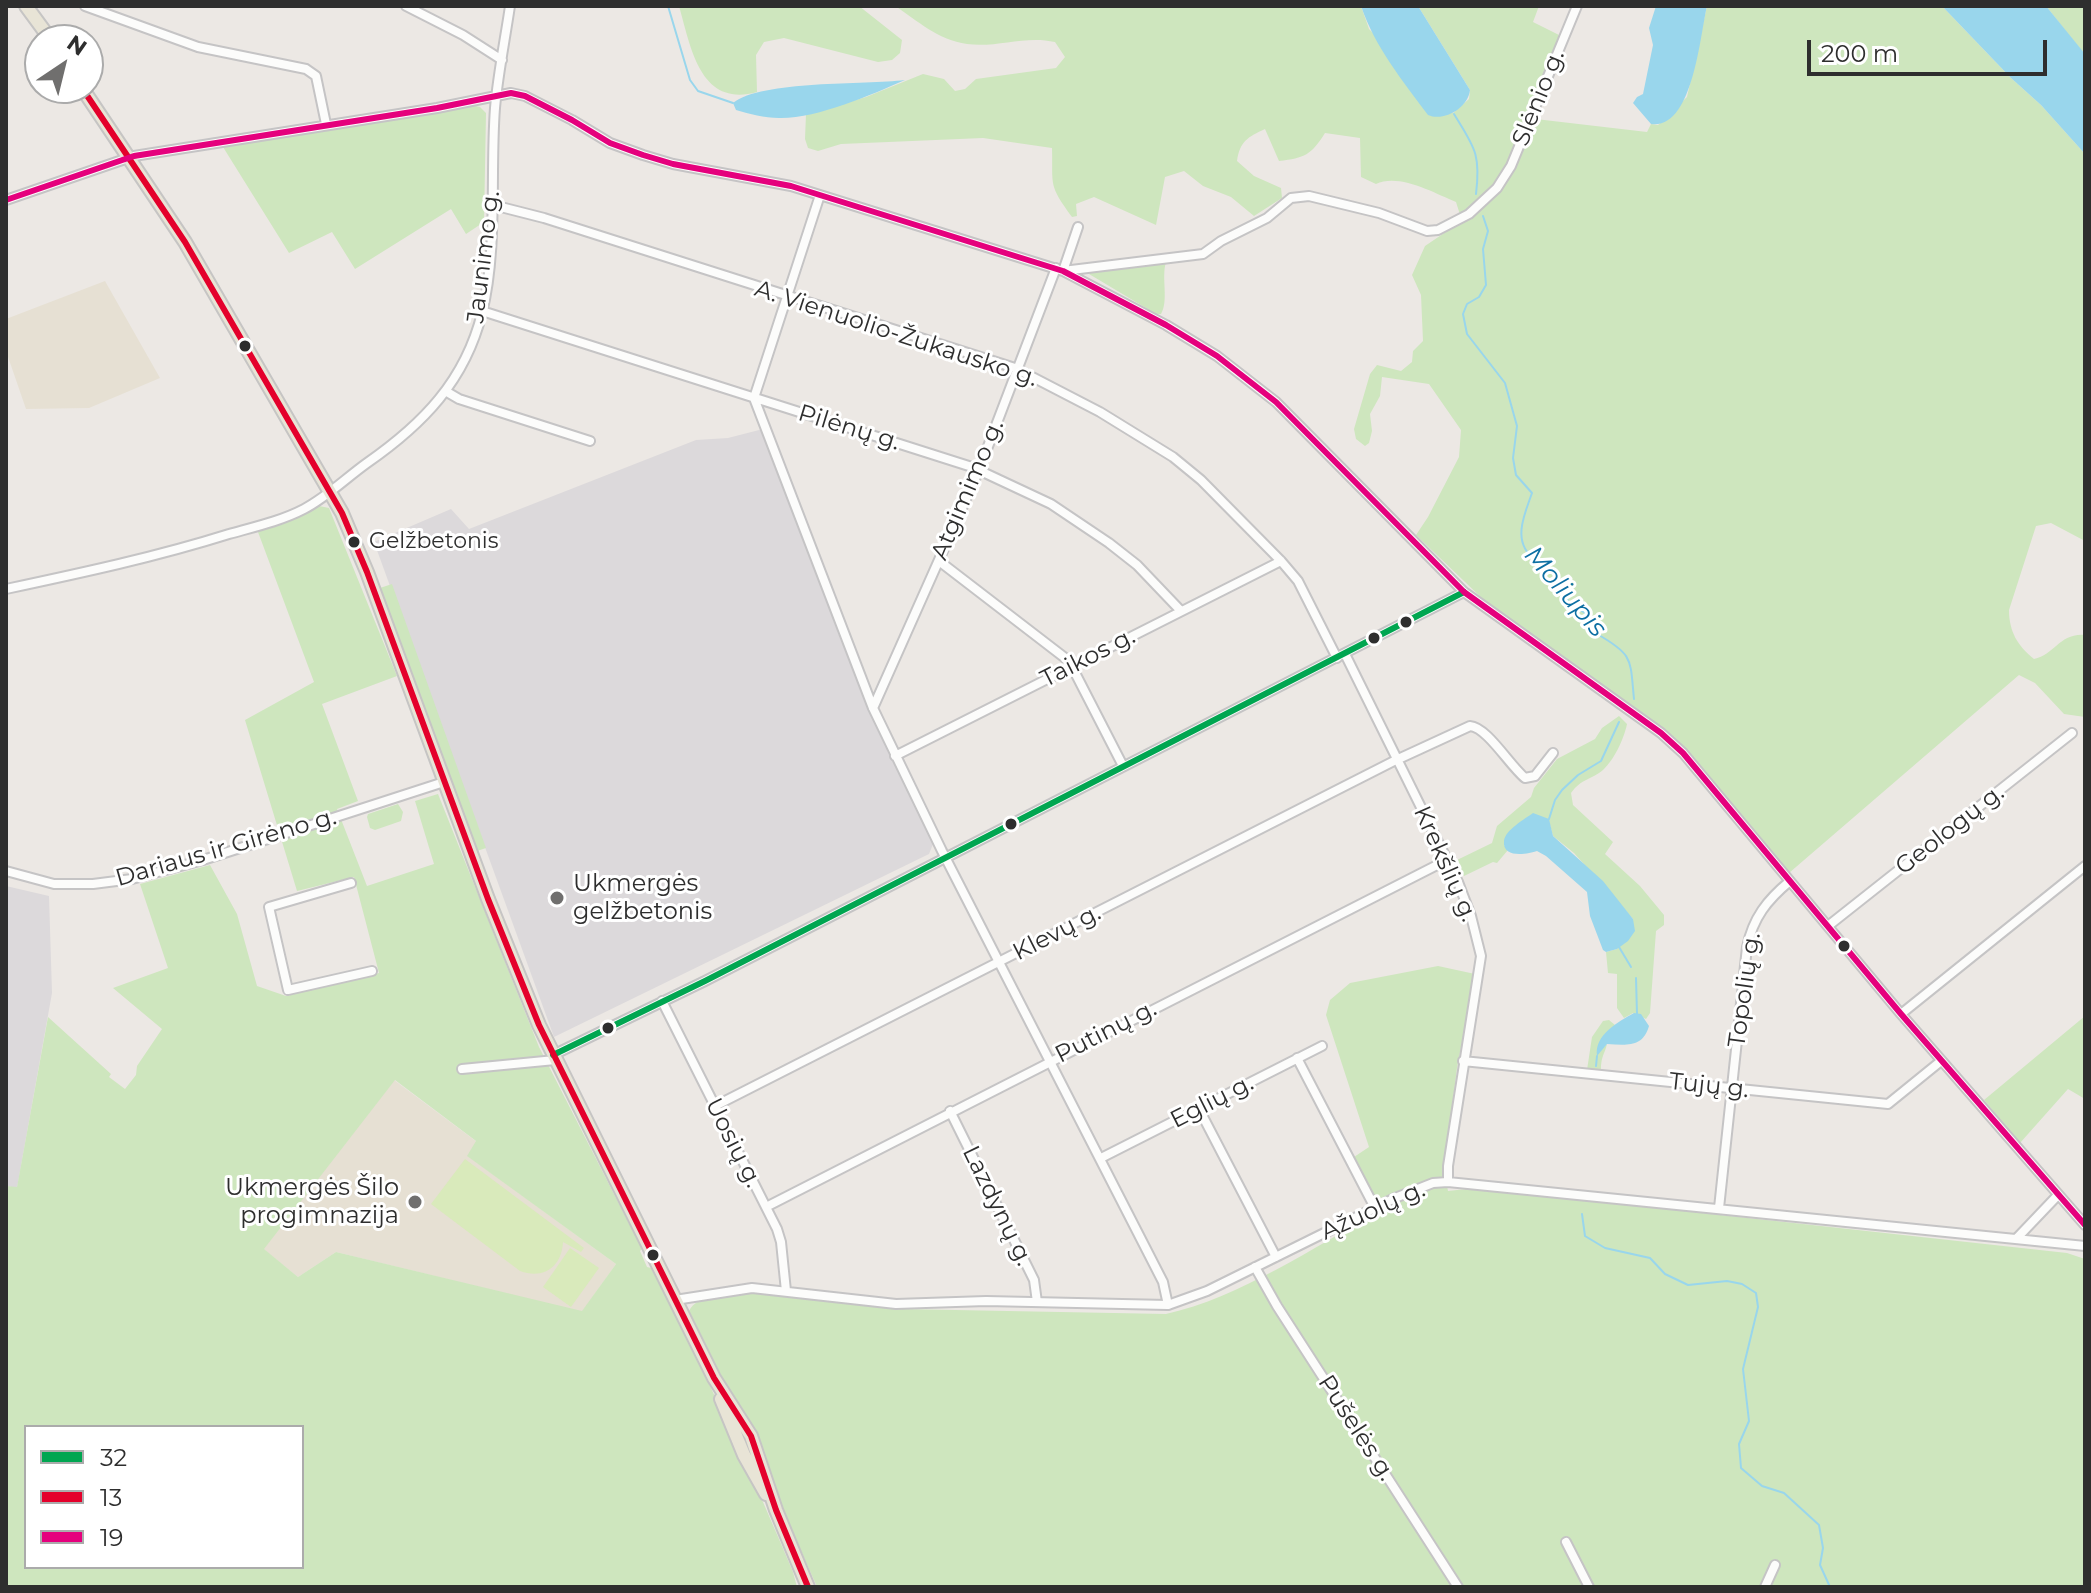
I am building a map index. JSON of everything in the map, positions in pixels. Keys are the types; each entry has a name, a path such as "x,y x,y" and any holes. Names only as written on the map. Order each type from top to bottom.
{"main road":[{"path":"26,6 39,24"},
{"path":"92,104 185,242 330,491 358,549 516,971 554,1057 714,1378 751,1436 776,1510 808,1587"}],"street":[{"path":"85,6 198,47 306,69 316,76 326,124"},
{"path":"406,6 463,35 502,60"},
{"name":"Jaunimo g.","path":"6,589 110,568 182,549 301,511 402,438 447,392 473,342 482,311 493,205 497,95 510,6"},
{"name":"Slėnio g.","path":"1059,270 1203,254 1267,218 1291,198 1309,196 1379,213 1427,231 1449,227 1469,214 1497,188 1511,166 1577,6"},
{"path":"6,200 127,159 511,93 525,96 610,143 643,155 673,164 791,186 1059,270 1090,283 1217,356 1276,402 1464,592 1661,733 1683,753 1941,1061 2085,1225"},
{"path":"820,195 754,398 873,708 945,857 1163,1282 1168,1305"},
{"name":"A. Vienuolio-Žukausko g.","path":"493,205 544,218 1018,369 1100,412 1173,457 1201,480 1298,581 1341,656"},
{"name":"Atgimimo g.","path":"873,708 979,470 1078,227"},
{"name":"Pilėnų g.","path":"482,311 979,470 1051,504 1109,543 1137,565 1180,610"},
{"path":"447,392 459,399 590,441"},
{"path":"939,561 1059,651 1072,665 1123,766"},
{"name":"Taikos g.","path":"895,756 1281,561"},
{"path":"462,1069 554,1057 1464,592"},
{"name":"Krekšlių g.","path":"1341,656 1398,759 1447,860 1471,916 1481,956 1463,1061 1448,1182"},
{"name":"Klevų g.","path":"715,1106 1398,759 1470,726 1480,728 1525,778 1535,776 1553,753"},
{"name":"Geologų g.","path":"1828,926 2072,733"},
{"name":"Dariaus ir Girėno g.","path":"6,871 54,884 93,884 132,879 203,860 444,782"},
{"name":"Putinų g.","path":"766,1207 1049,1060 1447,860"},
{"path":"1901,1014 2085,866"},
{"name":"Topolių g.","path":"1719,1208 1741,983 1751,930 1768,901 1790,881"},
{"path":"351,883 269,907 288,990 372,971"},
{"name":"Uosių g.","path":"662,1001 781,1242 786,1291"},
{"name":"Eglių g.","path":"1101,1158 1322,1046"},
{"path":"1297,1058 1375,1208"},
{"name":"Tujų g.","path":"1463,1061 1888,1104 1941,1061"},
{"path":"1199,1109 1276,1257"},
{"name":"Lazdynų g.","path":"950,1111 1034,1280 1037,1302"},
{"name":"Ąžuolų g.","path":"675,1300 737,1289 786,1291 896,1304 1037,1302 1168,1305 1186,1300 1420,1187 1448,1182 2085,1246"},
{"path":"2017,1238 2058,1195"},
{"name":"Pušelės g.","path":"1255,1267 1458,1587"},
{"path":"1566,1542 1589,1587"},
{"path":"1765,1587 1775,1565"}],"shaded area":[{"path":"105,281 160,378 89,408 26,409 6,351 6,319"},
{"path":"763,429 840,638 888,751 933,844 929,854 554,1037 374,542 451,509 469,529 696,440 728,438"},
{"path":"6,886 49,896 52,993 17,1188 6,1186"},
{"name":"Ukmergės Šilo progimnazija","path":"394,1080 477,1142 468,1156 616,1264 582,1312 336,1252 298,1277 263,1249"}],"green space":[{"path":"679,6 859,6 902,40 900,53 892,60 878,62 784,38 764,42 756,55 757,92 738,95 722,91 710,83 701,71"},
{"path":"895,6 1361,6 1369,29 1453,113 1469,99 1470,90 1418,6 1539,6 1533,22 1559,35 1527,118 1647,132 1651,124 1658,125 1687,97 1707,6 1942,6 2041,105 2085,154 2085,541 2051,523 2036,526 2009,610 2016,638 2034,659 2069,637 2085,635 2085,717 2064,714 2035,683 2019,675 1789,873 1674,739 1489,605 1416,535 1459,457 1461,430 1429,384 1382,377 1380,396 1370,414 1372,431 1369,443 1365,446 1356,439 1354,429 1370,374 1377,365 1401,371 1412,362 1413,351 1423,341 1421,295 1412,275 1425,246 1462,221 1456,202 1406,182 1376,184 1361,177 1360,138 1325,133 1306,154 1279,161 1265,129 1246,140 1237,161 1254,176 1281,188 1282,198 1254,216 1231,197 1203,186 1184,171 1165,177 1156,225 1094,197 1076,204 1077,216 1072,217 1053,184 1052,148 983,138 841,144 818,151 808,148 805,139 806,114 866,97 923,74 944,79 955,91 965,89 976,79 1056,68 1065,57 1055,42 1044,40 978,45 957,42 929,29"},
{"path":"2046,6 2085,6 2085,54 2080,49"},
{"path":"472,105 486,113 484,222 466,234 451,209 355,269 332,232 289,253 223,147"},
{"path":"1166,262 1161,314 1156,314 1089,274 1090,270"},
{"path":"319,506 329,508 397,676 322,704 358,801 337,809 367,886 434,864 415,801 438,794 539,1047 707,1381 777,1533 797,1587 6,1587 6,1186 17,1187 48,1017 125,1089 162,1029 113,988 168,968 140,884 210,865 237,914 257,986 286,996 379,973 354,877 297,891 245,720 314,682 258,532","holes":["395,1080 476,1141 467,1156 616,1264 582,1311 336,1252 298,1277 264,1249"]},
{"path":"392,584 486,848 477,851 380,588"},
{"path":"1619,716 1627,724 1615,755 1603,770 1579,784 1571,793 1573,805 1613,842 1605,854 1640,886 1664,915 1664,925 1656,931 1650,1013 1646,1019 1633,1013 1624,1018 1617,1008 1617,974 1608,973 1606,952 1617,949 1633,919 1574,853 1553,836 1550,825 1504,845 1508,850 1497,863 1464,876 1457,860 1492,843 1497,826 1531,797 1534,788 1557,759 1595,739 1602,728"},
{"path":"398,804 403,812 401,821 375,830 370,828 368,814"},
{"path":"1438,966 1475,974 1457,1068 1444,1171 1448,1191 1475,1188 2067,1253 2085,1259 2085,1587 817,1587 747,1428 689,1311 694,1305 719,1295 756,1293 902,1309 1166,1314 1248,1284 1380,1211 1354,1157 1369,1147 1326,1015 1330,1000 1350,983"},
{"path":"2085,1016 2085,1099 2068,1089 2020,1143 1984,1100"},
{"path":"1609,1020 1615,1025 1605,1034 1602,1048 1607,1044 1601,1071 1587,1070 1592,1037 1603,1021"},
{"path":"465,1159 584,1248 581,1252 563,1242 559,1258 550,1269 537,1274 520,1271 431,1204"},
{"path":"570,1248 599,1268 571,1307 543,1287"}],"water":[{"path":"1361,6 1418,6 1470,90 1460,108 1441,117 1428,115 1381,49"},
{"path":"1656,6 1707,6 1697,58 1685,97 1665,122 1651,124 1633,103 1643,94 1653,45 1649,28"},
{"path":"1942,6 2046,6 2085,54 2085,154 2041,105"},
{"path":"905,80 810,115 773,118 736,110 733,103 766,90"},
{"path":"1533,813 1549,819 1553,836 1603,881 1633,919 1635,931 1617,949 1603,950 1590,916 1587,892 1537,851 1516,854 1504,847 1508,833"},
{"path":"1634,1013 1641,1014 1649,1026 1643,1038 1633,1044 1607,1044 1597,1056 1603,1036"}],"waterway":[{"path":"668,6 690,80 698,91 733,103"},
{"name":"Moliupis","path":"1454,114 1477,159 1476,194"},
{"name":"Moliupis","path":"1483,216 1488,231 1483,249 1486,285 1479,297 1467,304 1463,314 1467,334 1505,383 1517,426 1513,458 1516,475 1532,493 1522,526 1523,543 1532,557 1555,574 1567,600 1590,617 1597,634 1624,653 1630,666 1634,699"},
{"name":"Moliupis","path":"1549,819 1562,790 1578,775 1601,761 1619,722"},
{"name":"Moliupis","path":"1619,947 1631,967"},
{"name":"Moliupis","path":"1636,978 1637,1014"},
{"name":"Moliupis","path":"1596,1066 1597,1056"},
{"name":"Moliupis","path":"1582,1214 1585,1236 1605,1248 1650,1258 1665,1274 1688,1285 1727,1281 1742,1284 1756,1293 1758,1307 1743,1369 1749,1421 1739,1444 1741,1468 1762,1486 1784,1493 1819,1525 1823,1548 1820,1565 1830,1587"}],"transit line":[{"name":"19","path":"6,200 134,156 437,108 511,93 525,96 610,143 643,155 673,164 791,186 1063,271 1166,325 1217,356 1276,402 1464,592 1661,733 1683,753 1901,1014 2085,1225"},
{"name":"13","path":"93,104 185,242 342,513 539,1025 714,1378 751,1436 776,1510 808,1587"},
{"name":"32","path":"553,1055 705,981 1464,592"}],"place":[{"name":"Gelžbetonis","path":"354,542"},
{"name":"Ukmergės gelžbetonis","path":"557,898"},
{"name":"Ukmergės Šilo progimnazija","path":"415,1202"}]}
